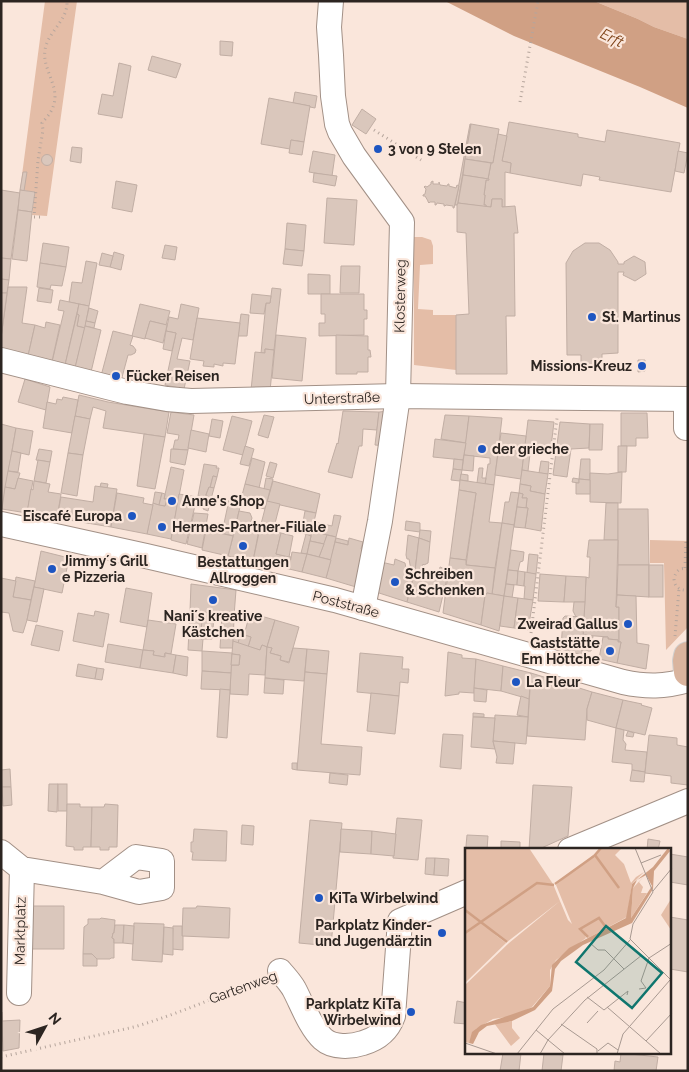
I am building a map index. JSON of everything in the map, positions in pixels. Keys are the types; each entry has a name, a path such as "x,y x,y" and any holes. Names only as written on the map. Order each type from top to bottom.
{"street":[{"name":"Klosterweg","path":"332,1 330,37 333,96 337,124 354,156 402,222 398,396 380,521 363,608"},
{"name":"Unterstraße","path":"1,360 127,392 167,399 212,402 398,396 687,399"},
{"path":"686,428 687,399"},
{"name":"Poststraße","path":"1,524 325,598 635,684 658,686 675,684 687,667"},
{"path":"575,848 688,801"},
{"path":"1,852 22,869 103,882"},
{"name":"Marktplatz","path":"19,993 22,869"},
{"name":"Gartenweg","path":"280,971 291,984 311,1023 323,1039 332,1044 343,1046 370,1040 385,1030 393,1016 400,921 465,892"}],"path":[{"path":"40,217 34,217 43,130 42,123 53,109 55,100 55,91 45,62 44,52 47,41 65,16 68,1"},
{"path":"520,102 538,1"},
{"path":"374,130 421,160"},
{"path":"526,654 530,640 558,398"},
{"path":"686,539 687,569 678,571 674,578 679,589 675,642 687,667"},
{"path":"679,589 688,590"},
{"name":"Gartenweg","path":"1,1057 134,1027 179,1012 280,971"}],"shaded area":[{"path":"45,1 77,1 47,216 32,215 35,192 20,190"},
{"path":"594,1 688,1 688,39 654,27"},
{"path":"414,237 431,240 433,246 433,264 420,265 418,309 433,310 433,315 456,315 456,370 414,365"},
{"path":"650,540 688,541 688,627 666,650 664,563 650,563"}],"water":[{"name":"Erft","path":"445,1 594,1 654,27 688,39 688,108 514,36"}],"building":[{"path":"220,41 233,42 232,56 220,55"},
{"path":"152,56 181,64 176,78 148,70"},
{"path":"119,63 131,66 122,118 98,114 102,94 113,96"},
{"path":"295,92 317,96 315,108 293,103"},
{"path":"269,98 310,106 304,142 291,140 290,149 261,144"},
{"path":"362,109 376,119 366,134 352,125"},
{"path":"509,122 578,134 578,137 605,142 607,130 680,143 671,192 599,180 600,177 583,174 581,186 510,173 511,163 502,161"},
{"path":"470,124 458,203 455,205"},
{"path":"471,124 499,129 493,163 465,159"},
{"path":"498,134 507,136 502,161 511,163 510,173 505,172 505,207 502,207 502,199 492,199 491,207 486,207 484,205 484,195 486,180 489,180"},
{"path":"291,140 304,142 302,155 289,153"},
{"path":"72,147 82,148 81,163 70,161"},
{"path":"313,151 335,155 332,176 309,172"},
{"path":"678,151 688,153 684,173 675,171"},
{"path":"45,155 49,155 52,160 51,164 45,165 42,162 42,158"},
{"path":"465,159 491,163 488,179 463,175"},
{"path":"23,172 27,172 24,191 20,190"},
{"path":"314,173 337,176 335,186 313,182"},
{"path":"463,175 489,179 486,180 484,195 484,205 486,207 458,203"},
{"path":"116,181 137,185 132,212 112,208"},
{"path":"433,181 433,184 439,184 439,182 440,185 447,186 449,184 449,186 456,188 457,185 459,186 454,208 453,206 444,206 444,204 437,203 435,205 435,202 429,203 425,196 423,196 426,189 424,187 427,187"},
{"path":"1,190 20,193 11,259 1,258"},
{"path":"20,190 35,192 32,212 18,210"},
{"path":"327,198 357,200 354,245 324,243"},
{"path":"492,199 502,199 502,207 515,206 518,233 514,233 515,316 506,316 507,374 456,374 456,315 469,314 466,233 457,232 457,205 458,203 491,207"},
{"path":"18,210 32,212 27,261 12,259"},
{"path":"287,223 306,225 304,251 285,249"},
{"path":"43,243 69,247 66,267 40,263"},
{"name":"St. Martinus","path":"585,243 599,243 610,250 618,264 624,264 624,262 634,256 645,262 646,274 635,281 623,275 624,272 618,272 618,353 602,354 602,369 581,369 581,355 567,355 566,263 573,251"},
{"path":"165,245 177,247 175,260 162,258"},
{"path":"285,249 304,251 302,266 283,264"},
{"path":"114,252 124,255 121,270 110,267"},
{"path":"102,253 113,256 110,267 99,265"},
{"path":"1,258 11,259 9,280 1,279"},
{"path":"86,261 97,263 89,306 69,302 72,282 82,283"},
{"path":"40,263 66,267 62,286 51,285 50,289 37,287"},
{"path":"341,266 360,266 359,293 340,293"},
{"path":"308,274 330,275 330,294 308,294"},
{"path":"1,279 9,280 7,293 1,293"},
{"path":"8,287 27,287 22,323 35,325 28,356 1,350"},
{"path":"39,288 53,290 51,303 37,301"},
{"path":"272,288 281,289 274,350 265,349 265,353 261,353 266,303 270,303"},
{"path":"1,293 7,293 1,338"},
{"path":"252,294 271,296 270,303 266,303 264,314 250,313"},
{"path":"321,294 364,294 364,310 367,310 367,319 364,319 364,335 319,336 319,323 325,323 325,314 321,314"},
{"path":"60,300 79,304 65,365 52,362 64,311 58,310"},
{"path":"79,304 89,306 85,328 77,326"},
{"path":"140,304 170,311 166,325 150,321 145,339 132,336"},
{"path":"181,304 199,308 193,340 182,338 177,359 190,361 184,389 165,385 176,333 166,331 169,317 178,319"},
{"path":"89,308 98,311 95,323 86,321"},
{"path":"77,314 79,315 77,326 85,328 75,368 65,365"},
{"path":"241,314 249,315 247,336 238,336"},
{"path":"197,318 240,323 235,364 223,363 223,366 214,364 214,367 203,366 204,361 190,359"},
{"path":"86,321 95,323 94,328 85,326"},
{"path":"150,321 167,325 163,343 145,338"},
{"path":"46,322 60,325 52,361 28,356 35,325 45,328"},
{"path":"85,326 101,330 91,372 75,368"},
{"path":"113,331 133,336 130,345 136,350 135,353 128,355 121,381 101,376"},
{"path":"166,331 176,333 172,351 163,349"},
{"path":"276,335 306,338 302,381 272,378"},
{"path":"336,335 368,336 368,350 370,350 371,357 368,357 368,372 336,374"},
{"path":"265,349 274,350 270,391 251,390 255,352 265,353"},
{"name":"Missions-Kreuz","path":"638,360 645,360 645,371 638,372"},
{"path":"25,379 50,387 46,410 18,402"},
{"path":"79,395 169,412 165,437 103,428 106,411 93,407 90,419 75,416"},
{"path":"63,397 78,400 72,433 43,428 47,402 56,404 57,399 62,400"},
{"path":"343,411 379,412 377,430 363,429 362,446 359,446 352,478 328,472 338,444"},
{"path":"390,411 386,446 375,445 379,412"},
{"path":"171,412 194,415 188,450 173,449 175,440 178,440 179,435 167,433"},
{"path":"621,413 647,413 648,438 636,438 636,446 621,446"},
{"path":"264,415 274,417 268,438 258,435"},
{"path":"445,415 469,416 466,443 441,439"},
{"path":"75,416 90,419 83,455 68,453"},
{"path":"232,416 252,421 243,455 223,450"},
{"name":"der grieche","path":"469,416 502,418 494,485 485,484 490,458 464,455"},
{"path":"212,419 223,421 220,438 209,436"},
{"path":"528,420 554,422 551,447 525,445"},
{"path":"560,422 590,424 589,448 571,449 567,477 553,475"},
{"path":"1,424 16,428 2,508 1,508"},
{"path":"590,424 603,424 602,450 589,450"},
{"path":"16,428 33,431 29,455 12,451"},
{"path":"191,430 209,434 206,452 188,448"},
{"path":"501,433 526,436 521,479 495,475"},
{"path":"144,434 165,437 155,489 137,486"},
{"path":"435,439 466,443 463,460 433,457"},
{"path":"525,445 531,445 528,471 522,470"},
{"path":"245,446 254,449 249,466 240,464"},
{"path":"618,446 627,446 626,472 618,472"},
{"path":"39,449 52,451 50,462 36,460"},
{"path":"171,449 188,450 185,465 170,462"},
{"path":"12,451 21,453 18,472 8,471"},
{"path":"68,453 83,455 77,496 61,493"},
{"path":"464,455 474,456 473,471 462,470"},
{"path":"252,458 265,462 259,488 245,484"},
{"path":"454,459 463,460 462,470 453,469"},
{"path":"581,459 590,459 590,480 579,479"},
{"path":"38,460 50,462 46,483 34,481"},
{"path":"541,461 549,462 548,474 539,473"},
{"path":"270,462 277,464 273,478 266,476"},
{"path":"204,464 219,468 217,477 213,476 205,497 198,496"},
{"name":"Anne's Shop","path":"171,467 184,470 171,539 147,534 153,503 165,506 167,499 164,499"},
{"path":"479,468 483,468 482,478 486,478 485,484 477,483"},
{"path":"453,469 462,470 460,481 451,480"},
{"path":"522,470 548,474 545,494 530,491 531,486 520,484"},
{"path":"8,471 20,473 15,489 5,487"},
{"path":"622,472 621,503 590,502 590,473 608,474"},
{"path":"461,474 468,475 468,481 460,480"},
{"path":"213,476 217,477 214,488 210,488"},
{"path":"18,478 33,481 27,513 2,509 5,487 15,489"},
{"path":"266,478 273,479 270,491 264,489"},
{"path":"573,478 579,479 579,483 572,482"},
{"path":"579,479 590,480 590,494 576,494 576,483 579,483"},
{"path":"460,480 494,485 489,522 502,523 495,568 466,565 476,493 459,490"},
{"path":"34,481 50,484 48,492 61,494 57,518 27,513"},
{"path":"273,481 320,494 316,513 267,502"},
{"path":"101,483 108,484 107,488 100,487"},
{"path":"245,484 270,490 265,509 240,503"},
{"path":"520,484 531,486 530,491 545,494 541,531 525,528 528,508 526,508 527,498 522,498 523,494 519,493"},
{"path":"95,486 117,489 111,527 57,518 61,497 93,502"},
{"path":"209,487 214,488 210,503 205,502"},
{"path":"459,490 476,493 466,560 450,558"},
{"path":"155,492 162,493 159,505 153,503"},
{"path":"511,492 519,493 514,525 502,523 505,502 509,502"},
{"name":"Eiscafé Europa","path":"117,493 144,498 143,503 153,505 147,534 111,527"},
{"path":"162,493 165,494 164,499 167,499 165,506 159,505"},
{"path":"519,493 523,494 522,498 527,498 526,508 517,507"},
{"path":"179,494 197,497 186,544 171,540"},
{"path":"229,500 241,503 233,536 220,533 221,527 223,528"},
{"path":"267,501 280,504 273,531 260,528"},
{"path":"205,502 210,503 208,511 203,509"},
{"path":"606,503 618,503 618,540 604,540"},
{"path":"517,507 528,508 525,528 514,527"},
{"path":"618,509 648,509 649,565 618,565"},
{"path":"239,511 250,513 252,518 249,528 236,525"},
{"path":"305,511 316,513 313,526 309,525 306,534 301,533"},
{"path":"194,513 208,514 202,548 187,544"},
{"path":"334,515 341,516 336,537 312,531 314,522 332,526"},
{"path":"406,521 420,523 420,532 405,530"},
{"path":"502,523 514,525 504,596 492,594"},
{"name":"Bestattungen Allroggen","path":"236,525 259,530 253,561 228,556"},
{"path":"309,525 313,526 311,536 306,534"},
{"path":"260,528 281,533 276,554 291,557 289,569 253,561"},
{"path":"206,530 233,536 228,556 202,550"},
{"path":"420,530 431,531 430,542 419,538"},
{"path":"312,531 327,535 324,544 310,541"},
{"path":"281,533 293,536 289,557 276,554"},
{"path":"306,534 311,536 307,554 301,553"},
{"path":"327,535 336,537 331,560 319,557"},
{"path":"408,535 419,538 415,571 411,570 409,559 407,559 406,555"},
{"path":"336,538 348,541 348,545 335,542"},
{"path":"349,538 363,542 361,549 366,550 356,587 326,578 335,542 348,545"},
{"path":"419,538 430,542 428,563 423,564 421,572 415,571"},
{"path":"589,540 618,540 616,607 619,607 619,642 618,640 608,639 608,637 583,635 586,577 589,578 590,557 587,557"},
{"path":"310,541 324,544 319,557 307,554"},
{"path":"511,550 524,552 523,561 520,562 518,571 508,570"},
{"name":"Jimmy´s Grill e Pizzeria","path":"41,551 69,558 62,593 34,587"},
{"path":"292,552 307,554 302,572 289,569"},
{"path":"307,554 331,560 326,578 302,572"},
{"path":"529,554 538,555 536,574 527,573"},
{"path":"450,558 466,560 466,565 495,568 492,594 487,593 485,596 481,625 443,613"},
{"name":"Schreiben & Schenken","path":"395,559 405,563 406,568 415,571 407,602 376,592 381,562 394,565"},
{"path":"618,565 649,565 649,597 617,595"},
{"path":"649,565 663,565 663,597 649,597"},
{"path":"440,567 448,570 447,578 438,576"},
{"path":"429,570 439,571 438,576 447,578 439,612 407,602 415,571 426,574"},
{"path":"508,570 518,571 517,585 506,584"},
{"path":"518,571 525,572 524,586 517,585"},
{"path":"525,572 536,574 533,600 524,599"},
{"path":"540,574 566,576 564,602 538,601"},
{"path":"566,576 586,577 585,602 564,602"},
{"path":"16,577 35,581 31,600 13,597"},
{"path":"1,578 16,581 13,597 31,600 23,633 13,631 9,613 1,612"},
{"name":"Nani´s kreative Kästchen","path":"191,584 236,590 234,616 190,611"},
{"path":"506,584 514,585 512,598 504,596"},
{"path":"34,587 44,589 37,622 27,620"},
{"path":"126,588 152,593 147,627 120,622"},
{"path":"487,593 504,596 499,631 481,625"},
{"name":"Zweirad Gallus","path":"617,595 636,596 637,643 649,645 646,669 617,663 621,642 619,642 619,607 616,607"},
{"path":"504,596 518,598 514,628 500,626"},
{"path":"518,598 533,600 528,630 514,628"},
{"path":"574,602 585,602 584,617 576,617 573,611"},
{"path":"95,611 109,614 103,647 73,641 78,613 94,616"},
{"path":"190,611 202,612 202,651 188,650"},
{"path":"202,612 212,613 214,617 212,639 201,639"},
{"path":"250,613 275,620 267,647 262,645 260,650 248,647 251,637 244,635"},
{"path":"222,614 234,616 233,648 220,648"},
{"path":"565,616 584,617 582,655 561,649 563,618"},
{"path":"148,620 176,624 171,654 165,653 164,657 153,655 154,651 143,650"},
{"path":"275,620 299,627 289,662 280,660 281,656 270,653 272,648 267,647"},
{"path":"36,625 63,631 59,651 31,645"},
{"path":"233,632 240,634 238,644 233,641"},
{"path":"240,634 251,637 248,647 238,644"},
{"path":"583,635 593,636 591,651 582,651"},
{"name":"Gaststätte Em Höttche","path":"603,637 621,642 617,663 599,659"},
{"path":"233,641 260,650 262,645 267,647 265,675 249,674 248,695 230,694 231,665 239,665 240,655 232,654"},
{"path":"108,644 143,650 140,668 105,662"},
{"path":"267,647 272,648 270,653 281,656 280,660 289,663 293,648 307,649 304,681 265,678"},
{"path":"307,649 329,651 327,674 305,672"},
{"path":"143,650 154,651 153,655 165,657 165,653 176,655 173,673 140,668"},
{"path":"202,651 232,653 231,673 202,671"},
{"path":"448,652 462,655 462,658 476,659 474,693 459,692 459,694 445,696"},
{"path":"360,653 403,657 402,669 409,669 408,683 400,682 399,696 357,692"},
{"path":"232,654 240,655 239,665 231,665"},
{"path":"176,655 188,657 187,676 173,673"},
{"path":"476,659 503,666 501,691 474,688"},
{"path":"78,664 97,668 95,679 76,676"},
{"name":"La Fleur","path":"503,666 531,673 529,699 501,691"},
{"path":"97,668 104,669 102,680 95,679"},
{"path":"202,671 231,673 230,690 201,689"},
{"path":"305,672 327,674 321,744 362,747 360,775 297,770"},
{"path":"531,673 592,692 587,709 585,740 527,736"},
{"path":"265,678 284,680 283,694 264,693"},
{"path":"474,688 487,690 486,702 474,701"},
{"path":"220,689 230,690 227,738 217,737"},
{"path":"592,692 623,700 616,728 587,720 587,709"},
{"path":"371,693 399,696 395,734 367,731"},
{"path":"521,696 529,699 528,717 517,715"},
{"path":"623,700 652,708 645,735 616,728"},
{"path":"473,713 484,714 484,717 473,717"},
{"path":"495,715 528,717 526,744 493,741"},
{"path":"473,717 495,718 493,741 495,749 471,747"},
{"path":"616,728 624,730 625,750 647,752 645,772 632,770 632,764 612,762"},
{"path":"628,731 634,733 633,737 626,736"},
{"path":"443,734 463,735 461,769 440,767"},
{"path":"649,735 677,738 677,745 688,747 688,785 671,783 671,776 645,773"},
{"path":"493,741 515,743 513,764 496,763 497,757"},
{"path":"292,763 297,763 297,770 292,769"},
{"path":"10,769 11,787 2,787 1,770"},
{"path":"632,770 645,772 644,782 630,781"},
{"path":"330,773 348,775 347,785 329,783"},
{"path":"49,784 58,784 57,812 48,811"},
{"path":"58,784 67,784 67,811 58,811"},
{"path":"533,785 572,787 568,836 541,848 529,848"},
{"path":"2,787 11,787 12,805 3,806"},
{"path":"67,804 80,804 80,807 92,807 91,847 83,847 83,850 74,850 74,847 66,846"},
{"path":"105,804 118,805 117,847 109,847 109,850 100,850 100,847 91,847 92,807 104,807"},
{"path":"397,818 422,820 418,860 393,858"},
{"name":"KiTa Wirbelwind","path":"310,820 342,823 331,946 299,943"},
{"path":"242,825 254,826 253,845 241,844"},
{"path":"194,829 227,831 226,861 192,860 191,842 193,842"},
{"path":"341,829 372,831 371,854 340,852"},
{"path":"372,831 396,834 394,856 371,854"},
{"path":"467,835 488,836 487,848 466,848"},
{"path":"648,839 660,841 658,848 647,848"},
{"path":"501,841 520,842 520,848 501,848"},
{"path":"672,854 688,857 688,885 672,882"},
{"path":"426,858 435,858 434,875 425,874"},
{"path":"435,858 449,859 448,876 434,875"},
{"path":"31,906 64,906 64,949 30,949"},
{"path":"197,906 230,908 229,938 182,936 183,908 196,908"},
{"path":"672,917 688,920 688,972 672,969"},
{"path":"88,919 115,920 112,938 114,939 114,958 97,959 92,954 83,954 84,927 88,924"},
{"path":"134,923 164,924 162,962 132,960"},
{"path":"115,925 124,925 123,943 114,943 112,938"},
{"path":"124,925 134,926 133,944 123,943"},
{"path":"173,926 182,926 183,950 172,949"},
{"path":"164,927 173,928 173,955 163,954"},
{"path":"83,954 92,954 97,959 97,966 83,966"},
{"path":"457,1001 465,1003 465,1024 454,1023"},
{"path":"1,1012 3,1041 1,1041"},
{"path":"20,1020 19,1048 3,1051 2,1021"},
{"path":"503,1054 521,1054 519,1071 500,1071"},
{"path":"544,1054 563,1055 561,1071 542,1071"},
{"path":"621,1054 658,1057 656,1071 614,1071 615,1061 620,1062"}],"place":[{"name":"3 von 9 Stelen","path":"378,149"},
{"name":"St. Martinus","path":"592,317"},
{"name":"Missions-Kreuz","path":"642,366"},
{"name":"Fücker Reisen","path":"116,376"},
{"name":"der grieche","path":"482,449"},
{"name":"Anne's Shop","path":"172,501"},
{"name":"Eiscafé Europa","path":"132,516"},
{"name":"Hermes-Partner-Filiale","path":"162,527"},
{"name":"Bestattungen Allroggen","path":"243,546"},
{"name":"Jimmy´s Grill e Pizzeria","path":"52,569"},
{"name":"Schreiben & Schenken","path":"395,582"},
{"name":"Nani´s kreative Kästchen","path":"213,600"},
{"name":"Zweirad Gallus","path":"628,624"},
{"name":"Gaststätte Em Höttche","path":"610,651"},
{"name":"La Fleur","path":"516,682"},
{"name":"KiTa Wirbelwind","path":"319,898"},
{"name":"Parkplatz Kinder- und Jugendärztin","path":"442,933"},
{"name":"Parkplatz KiTa Wirbelwind","path":"411,1012"}]}
